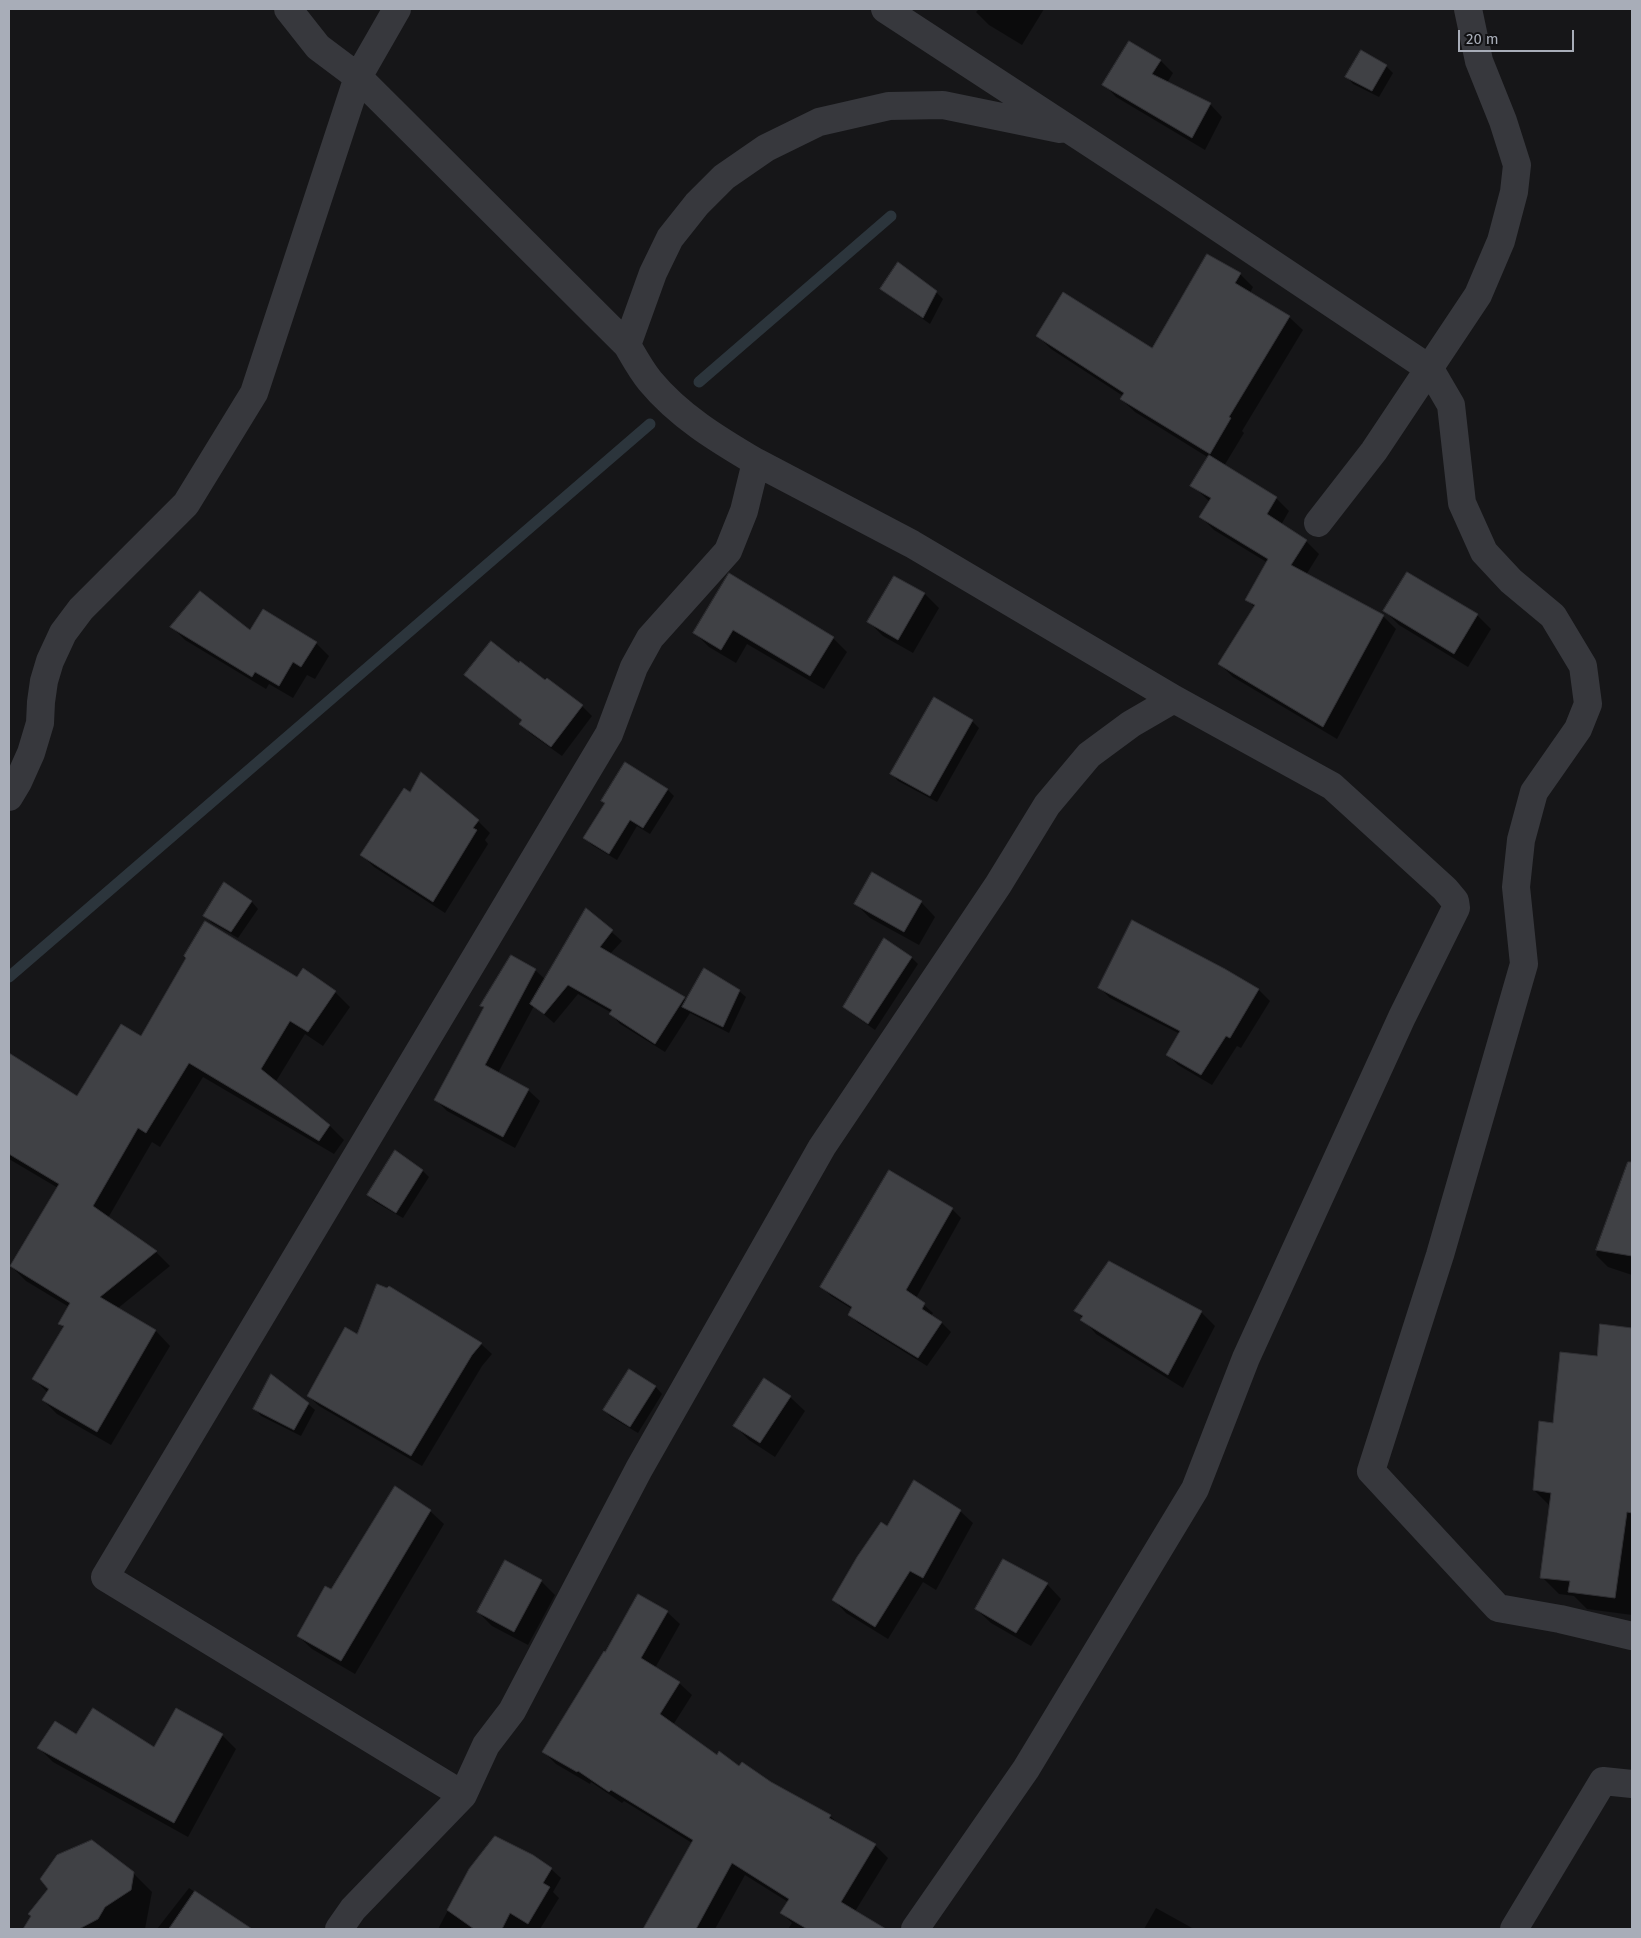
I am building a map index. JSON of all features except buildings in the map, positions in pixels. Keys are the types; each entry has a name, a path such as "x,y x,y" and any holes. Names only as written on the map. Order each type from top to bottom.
{"street":[{"path":"288,9 318,47 358,77 627,345 649,380 684,416 756,462 912,544 1174,699 1332,786 1455,901 1456,908 1402,1017 1246,1358 1195,1489 1026,1769 915,1929"},
{"path":"9,797 18,782 33,746 40,723 44,681 50,661 63,633 81,608 186,504 254,393 358,77 397,9"},
{"path":"885,9 1430,369 1451,405 1462,503 1484,552 1511,581 1553,616 1583,666 1588,704 1578,729 1534,792 1521,840 1516,887 1524,964 1440,1255 1371,1471 1498,1608 1560,1619 1632,1636"},
{"path":"1318,523 1374,451 1478,296 1501,241 1514,192 1517,165 1503,121 1479,61 1468,9"},
{"path":"627,345 653,272 670,238 697,204 724,176 766,148 819,122 889,106 944,105 1073,132"},
{"path":"463,1796 105,1577 609,734 634,667 650,638 728,551 744,511 756,462"},
{"path":"339,1929 353,1909 463,1796 486,1745 512,1711 639,1469 822,1147 998,885 1047,804 1089,755 1131,724 1174,699"},
{"path":"1514,1929 1603,1781 1632,1784"}],"waterway":[{"path":"699,382 891,216"},
{"path":"9,977 650,424"}]}
